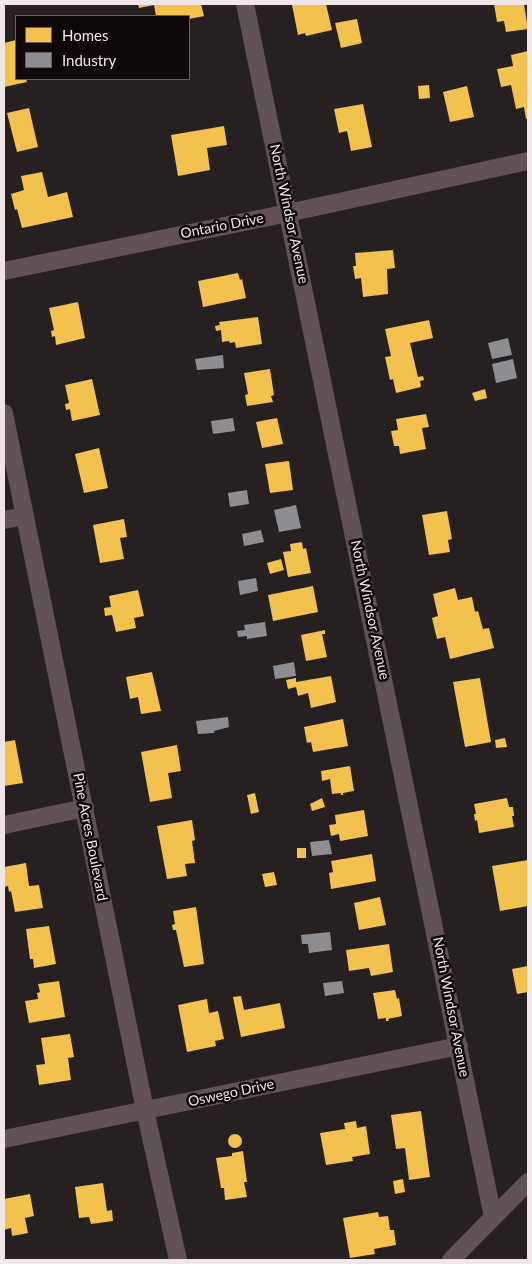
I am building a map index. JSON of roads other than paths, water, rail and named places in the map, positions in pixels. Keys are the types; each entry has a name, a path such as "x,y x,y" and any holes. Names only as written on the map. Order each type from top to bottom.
{"street":[{"name":"North Windsor Avenue","path":"245,4 493,1217"},
{"name":"Ontario Drive","path":"4,271 288,213 528,161"},
{"name":"Pine Acres Boulevard","path":"4,413 178,1260"},
{"path":"4,520 25,516"},
{"path":"4,825 85,808"},
{"name":"Oswego Drive","path":"4,1139 459,1046"},
{"path":"450,1260 528,1182"}]}
